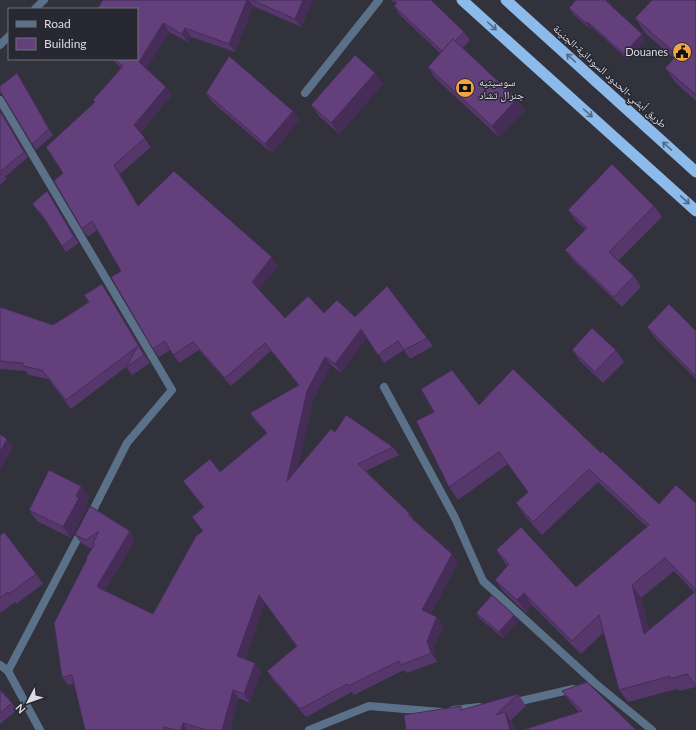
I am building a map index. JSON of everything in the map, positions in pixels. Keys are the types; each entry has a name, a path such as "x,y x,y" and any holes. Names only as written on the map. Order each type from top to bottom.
{"highway":[{"path":"462,0 696,211"},
{"name":"طريق أبشي-الحدود السودانية-الجنينة","path":"506,0 696,172"}],"street":[{"path":"36,8 44,0"},
{"path":"305,93 379,0"},
{"path":"0,45 8,37"},
{"path":"0,100 172,390 127,443 8,671"},
{"path":"384,387 456,518 483,581 588,686 652,730"},
{"path":"0,665 8,671 40,730"},
{"path":"503,704 588,686"},
{"path":"309,730 369,706 441,712 487,706"}],"building":[{"path":"103,0 247,0 229,44 185,28 182,34 163,23 139,62 166,87 134,125 145,138 114,165 138,206 174,171 272,257 252,282 285,318 308,296 324,313 337,300 355,317 387,286 427,338 404,350 398,341 378,355 361,329 335,364 325,357 307,391 287,481 331,429 335,432 346,415 393,447 358,464 410,514 408,515 452,554 422,610 437,617 427,641 431,653 401,665 399,661 348,686 347,684 300,709 267,671 297,646 259,595 237,656 255,663 244,694 233,690 222,730 207,730 183,723 181,730 164,727 164,730 85,730 72,675 62,677 54,623 87,559 86,558 95,544 93,543 99,531 86,540 75,535 90,506 130,531 97,586 153,614 196,536 203,531 192,517 204,507 183,481 210,459 220,472 267,433 250,413 299,385 265,343 225,378 193,342 173,355 165,341 153,349 111,277 121,271 92,221 82,229 54,181 63,173 46,147 95,102 93,100 123,66 116,60 138,60 138,8 98,8"},
{"path":"252,0 303,0 295,19"},
{"path":"394,0 431,0 464,32 455,41 453,39 442,51 394,6 397,3"},
{"path":"576,0 607,0 606,1 642,34 624,54 588,22 586,23 569,8"},
{"name":"Douanes","path":"652,0 696,1 696,95 665,68 677,55 635,18"},
{"path":"453,39 517,99 492,126 428,67"},
{"path":"355,55 375,73 331,123 311,105"},
{"path":"229,56 293,111 265,144 206,93"},
{"path":"17,73 49,129 32,144 0,91 0,86"},
{"path":"0,111 24,152 1,171 3,173 0,175"},
{"path":"612,164 654,206 609,252 634,276 614,297 565,250 587,228 568,210"},
{"path":"47,191 74,237 62,246 42,215 32,204"},
{"path":"102,284 144,355 126,367 138,346 66,400 42,370 23,366 23,363 0,361 0,307 53,325 89,302 84,295"},
{"path":"669,304 696,331 696,376 647,327"},
{"path":"592,328 616,350 595,372 572,350"},
{"path":"513,369 601,453 602,451 659,504 676,485 696,503 696,590 665,558 632,585 644,634 696,591 696,686 687,674 670,679 670,676 619,690 599,615 572,641 524,593 517,600 495,580 509,564 496,550 521,527 576,587 649,525 589,469 533,522 516,503 528,492 499,452 449,487 416,421 434,412 421,389 452,370 479,405"},
{"path":"0,434 7,439 0,452"},
{"path":"49,470 81,486 76,496 79,498 63,527 29,510"},
{"path":"4,532 36,574 9,594 8,592 0,598 0,536"},
{"path":"492,595 514,615 499,632 476,613"},
{"path":"587,682 636,730 523,730 582,711 562,691"},
{"path":"0,690 12,703 0,713"},
{"path":"518,694 496,715 505,712 510,730 406,730 404,715 461,706 461,710"}],"place":[{"name":"Douanes","path":"682,52"},
{"name":"سوسيتيه جنرال تشاد","path":"465,88"}]}
